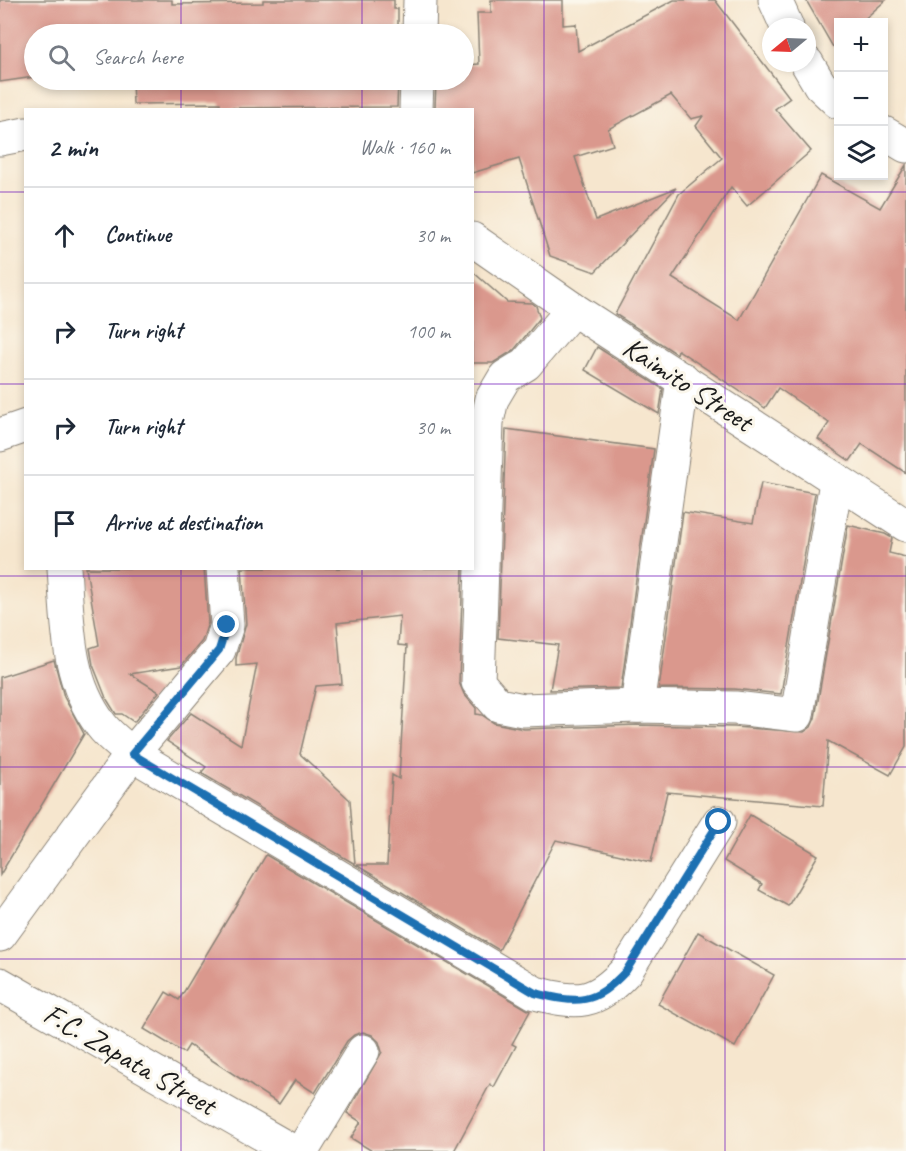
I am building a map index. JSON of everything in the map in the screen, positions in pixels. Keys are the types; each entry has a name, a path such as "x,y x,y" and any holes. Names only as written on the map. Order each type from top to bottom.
{"street":[{"path":"419,24 420,0"},
{"path":"775,0 784,18"},
{"path":"812,72 820,86 834,98"},
{"path":"416,108 417,90"},
{"path":"0,139 24,134"},
{"path":"888,135 906,146"},
{"name":"Kaimito Street","path":"474,240 573,309 683,379 836,482 906,525"},
{"path":"573,309 526,364 505,377 492,399 487,422 478,682 498,705 523,710 637,706 735,708 797,715 836,482"},
{"path":"637,706 683,379"},
{"path":"0,435 24,427"},
{"path":"64,570 71,660 90,709 103,727 132,754 535,993 568,1002 589,998 612,986 626,971 719,822"},
{"path":"0,935 132,754 219,650 227,625 223,570"},
{"name":"F.C. Zapata Street","path":"0,984 292,1151"},
{"path":"302,1151 363,1051"}],"building":[{"path":"0,0 172,0 172,4 263,3 263,0 394,0 394,9 398,9 398,24 24,24 24,78 0,82"},
{"path":"491,0 563,0 563,25 576,24 578,51 674,0 715,0 762,61 762,72 770,72 790,98 775,109 811,151 747,206 731,187 672,278 739,320 821,175 880,208 906,165 906,473 862,444 850,461 818,439 829,423 778,388 765,408 678,350 677,354 615,314 679,194 722,158 696,126 703,116 691,119 671,95 608,129 613,145 575,157 596,220 676,188 595,272 550,256 519,159 474,172 474,108 435,108 436,90 474,90 474,64 479,64 477,13 491,13"},
{"path":"806,0 886,0 866,18 834,18 833,47"},
{"path":"132,90 398,90 397,107 220,108 220,103 133,104"},
{"path":"474,273 507,302 532,303 536,306 540,318 514,350 493,363 474,363"},
{"path":"597,347 663,389 659,414 585,370"},
{"path":"506,429 654,449 621,688 550,690 558,645 498,638"},
{"path":"761,483 815,493 781,694 735,689 659,688 683,512 753,523"},
{"path":"848,525 885,534 892,538 889,553 906,557 906,747 890,775 828,741 823,806 667,792 651,862 556,840 499,950 356,865 387,865 392,775 399,779 407,646 398,645 400,616 337,623 342,684 316,686 300,754 350,800 355,864 201,773 206,767 167,741 191,713 241,745 257,664 236,666 236,658 246,624 242,570 463,570 459,682 464,694 476,708 476,714 494,723 524,729 637,725 734,727 804,732 811,727 815,718"},
{"path":"86,570 204,570 208,623 202,641 181,666 130,674 159,692 134,722 122,714 116,714 106,698 93,665 90,648 99,645"},
{"path":"54,660 64,697 84,734 0,875 0,677"},
{"path":"750,815 818,855 788,906 759,890 762,884 724,861"},
{"path":"266,855 530,1011 512,1044 516,1046 494,1087 490,1084 454,1151 372,1151 351,1138 361,1122 347,1113 382,1052 379,1042 372,1035 363,1032 347,1041 315,1093 295,1080 279,1104 189,1045 184,1053 144,1029 166,992 179,1000"},
{"path":"698,932 774,975 735,1047 658,1004"}],"route":[{"path":"227,625 219,650 132,754 535,993 568,1002 589,998 612,986 626,971 719,822"}]}
